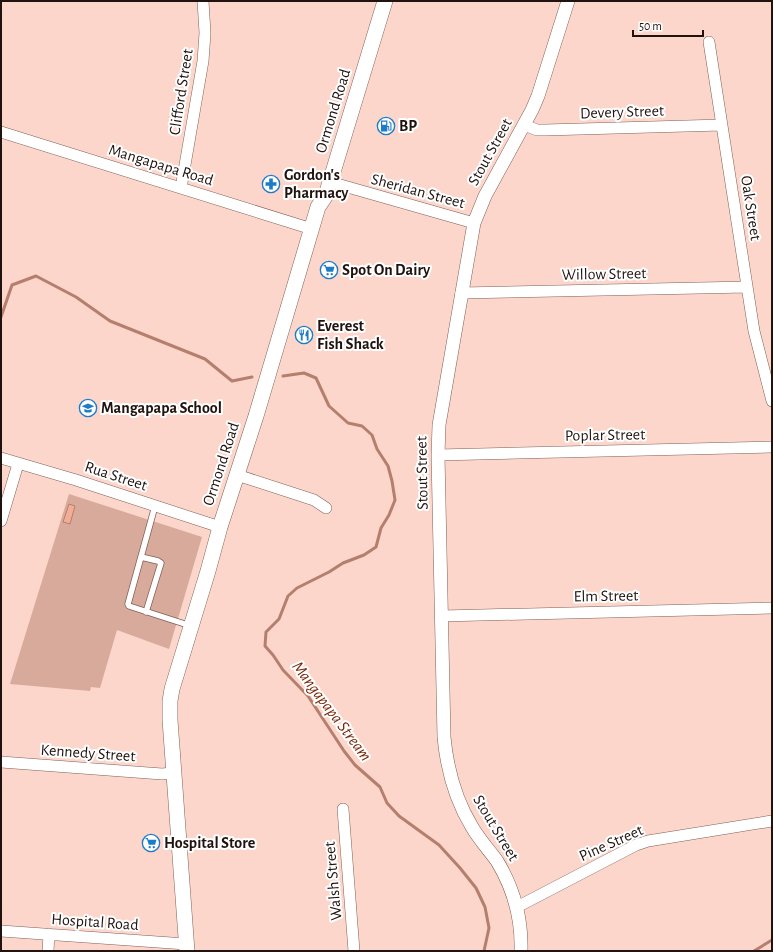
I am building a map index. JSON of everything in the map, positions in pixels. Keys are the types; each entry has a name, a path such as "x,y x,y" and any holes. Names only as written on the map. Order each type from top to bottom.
{"main road":[{"name":"Ormond Road","path":"187,948 173,774 170,701 176,673 208,571 220,526 237,475 318,207 326,195 385,1"}],"street":[{"name":"Clifford Street","path":"181,188 203,61 205,33 203,1"},
{"name":"Stout Street","path":"521,951 520,922 517,907 503,873 471,827 450,774 446,757 444,737 438,455 439,425 474,223 485,196 524,125 538,96 568,1"},
{"name":"Oak Street","path":"710,42 754,331 772,401"},
{"name":"Devery Street","path":"524,125 536,130 722,125"},
{"name":"Mangapapa Road","path":"1,132 312,229"},
{"name":"Sheridan Street","path":"330,182 474,223"},
{"name":"Willow Street","path":"461,293 747,286"},
{"name":"Poplar Street","path":"438,455 772,447"},
{"name":"Rua Street","path":"1,458 220,526"},
{"path":"1,521 18,464"},
{"path":"237,475 314,500 326,508"},
{"name":"Elm Street","path":"442,616 772,608"},
{"name":"Kennedy Street","path":"1,762 173,774"},
{"name":"Walsh Street","path":"343,809 354,951"},
{"name":"Pine Street","path":"517,907 636,845 648,841 772,821"},
{"name":"Hospital Road","path":"1,931 49,934 187,948"},
{"path":"48,951 49,934"}],"lane":[{"path":"155,506 128,604 129,606 146,612 191,626"},
{"path":"141,556 160,563 146,612"}],"shaded area":[{"path":"69,494 202,537 169,649 117,630 100,688 91,687 90,691 10,684"},
{"path":"69,504 75,506 70,524 63,522"}],"waterway":[{"name":"Mangapapa Stream","path":"1,317 12,285 36,276 76,297 110,321 205,359 232,381 252,377"},
{"name":"Mangapapa Stream","path":"283,376 304,373 316,378 329,406 348,423 362,426 372,435 377,449 388,466 395,500 389,515 381,528 376,547 364,555 343,563 329,572 297,588 288,596 279,619 266,632 265,646 283,670 308,696 344,751 355,765 380,787 387,803 399,816 439,845 476,888 485,907 489,928 484,951"},
{"name":"Mangapapa Stream","path":"754,951 772,940"}],"place":[{"name":"BP","path":"386,126"},
{"name":"Gordon's Pharmacy","path":"271,184"},
{"name":"Spot On Dairy","path":"329,270"},
{"name":"Everest Fish Shack","path":"304,335"},
{"name":"Mangapapa School","path":"88,408"},
{"name":"Hospital Store","path":"151,843"}]}
